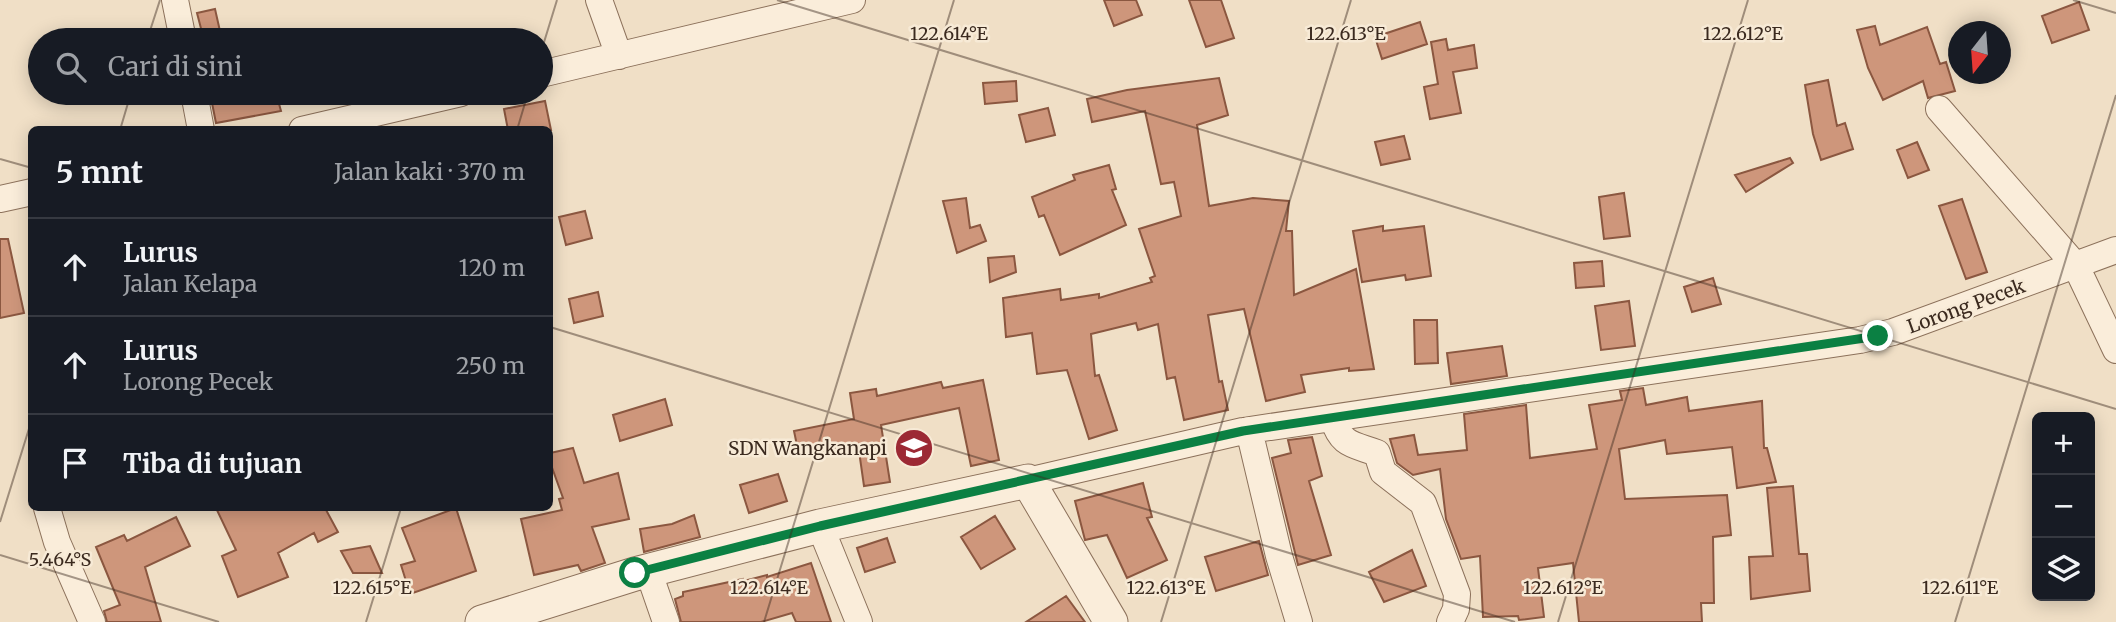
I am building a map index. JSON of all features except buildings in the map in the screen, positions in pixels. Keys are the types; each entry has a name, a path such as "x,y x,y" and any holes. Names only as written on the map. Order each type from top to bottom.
{"street":[{"path":"175,0 181,28"},
{"path":"599,0 619,56"},
{"path":"553,71 852,0"},
{"path":"196,105 200,126"},
{"path":"319,126 409,105"},
{"path":"1939,109 2076,267 2116,350"},
{"path":"0,199 28,193"},
{"name":"Lorong Pecek","path":"1028,481 1250,430 1860,340 1893,332 2076,267 2116,250"},
{"path":"1333,418 1337,432 1349,445 1377,453 1383,472 1423,503 1457,594 1456,609 1450,622"},
{"path":"1250,430 1279,556 1300,622"},
{"path":"482,622 648,570 820,526 1028,481 1111,622"},
{"path":"48,511 57,542 92,622"},
{"path":"820,526 859,622"},
{"path":"648,570 666,622"}],"place":[{"name":"SDN Wangkanapi","path":"914,448"}],"route":[{"path":"635,573 820,526 1243,431 1878,336"}]}
